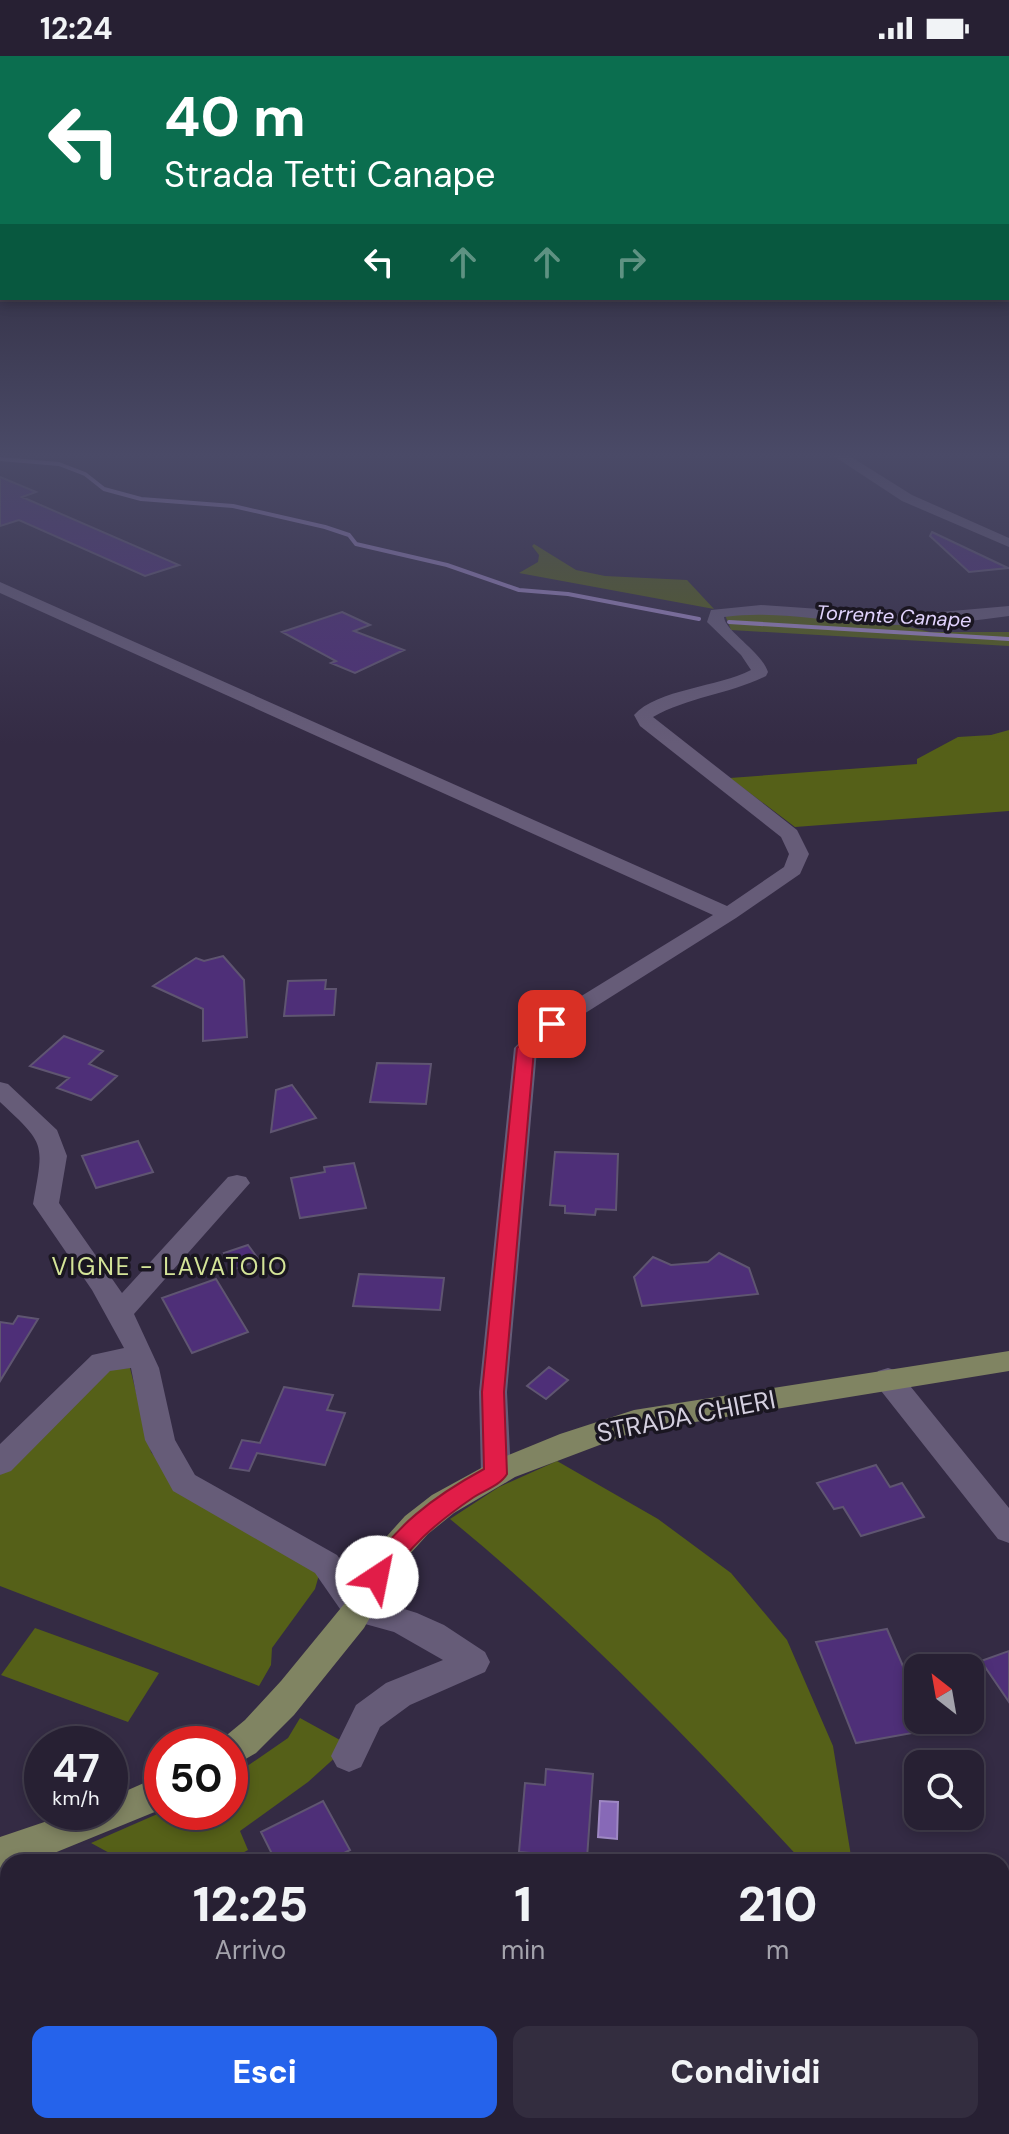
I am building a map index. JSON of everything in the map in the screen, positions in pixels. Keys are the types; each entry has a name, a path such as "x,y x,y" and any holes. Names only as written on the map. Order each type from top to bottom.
{"main road":[{"name":"STRADA CHIERI","path":"248,1736 277,1710 359,1609 394,1549 430,1515 465,1490 496,1474 574,1439 634,1421 1009,1361"},
{"path":"0,1854 72,1831 144,1799"}],"street":[{"path":"0,587 729,914"},
{"path":"496,1474 493,1392 526,1048 552,1024 729,914 793,870 799,854 790,834 646,722 643,715 670,703 744,682 760,672 757,660 724,634 715,621 717,613 740,609 808,611 888,620 936,619 1009,611"},
{"path":"0,1089 45,1130 54,1156 46,1204 119,1313 145,1367 158,1442 169,1464 184,1483 326,1564 359,1609 391,1615 427,1630 473,1662 398,1694 368,1716 349,1756"},
{"path":"119,1313 237,1183"},
{"path":"0,1463 102,1362 139,1356"},
{"path":"888,1379 1009,1530"}],"green space":[{"path":"535,550 544,550 576,570 605,576 687,580 714,609 519,573 538,562 539,555"},
{"path":"760,613 901,625 930,632 1009,632 1009,646 731,630 725,615"},
{"path":"1009,730 1009,811 795,827 730,778 917,764 917,759 958,737 991,735"},
{"path":"130,1368 151,1452 177,1485 319,1575 315,1589 272,1648 271,1665 259,1686 0,1586 0,1475 110,1369"},
{"path":"557,1461 658,1519 731,1573 787,1640 833,1746 851,1854 795,1854 589,1642 450,1519 499,1487"},
{"path":"35,1628 159,1673 128,1722 1,1675"},
{"path":"300,1718 349,1745 308,1782 248,1825 248,1766 288,1738"},
{"path":"144,1820 144,1830 241,1830 248,1850 241,1854 111,1854 91,1843 128,1830 128,1827"}],"shaded area":[{"path":"600,1801 618,1802 617,1839 598,1837"}],"building":[{"path":"86,550 144,550 179,565 145,576"},
{"path":"945,550 970,550 1008,568 969,572"},
{"path":"342,612 370,625 354,631 404,650 355,673 331,663 336,661 282,632"},
{"path":"223,956 244,980 247,1037 203,1041 203,1009 153,986 196,958 204,961"},
{"path":"326,980 325,989 336,989 334,1015 284,1016 288,981"},
{"path":"64,1036 103,1051 89,1064 117,1076 91,1100 57,1088 69,1078 30,1066"},
{"path":"377,1063 431,1064 426,1104 370,1102"},
{"path":"292,1085 316,1118 271,1132 276,1090"},
{"path":"138,1141 153,1172 96,1188 82,1156"},
{"path":"555,1152 618,1154 616,1210 596,1209 595,1215 565,1213 565,1206 550,1205"},
{"path":"354,1163 366,1208 300,1218 291,1178 325,1172 324,1167"},
{"path":"248,1245 259,1260 235,1269 224,1253"},
{"path":"719,1253 749,1268 758,1294 642,1306 634,1277 653,1257 671,1265 708,1262"},
{"path":"359,1274 444,1278 440,1310 353,1306"},
{"path":"216,1279 248,1332 192,1353 162,1298"},
{"path":"18,1316 38,1319 0,1381 0,1322 13,1324"},
{"path":"549,1367 568,1380 546,1399 527,1386"},
{"path":"284,1387 333,1395 327,1410 345,1413 325,1465 257,1453 249,1471 230,1468 242,1440 260,1443"},
{"path":"876,1465 890,1487 902,1483 924,1517 861,1536 843,1507 834,1509 817,1483"},
{"path":"887,1629 904,1668 904,1734 907,1734 856,1743 816,1642"},
{"path":"1009,1651 1009,1702 984,1665 984,1660"},
{"path":"546,1769 593,1774 587,1854 519,1852 525,1783 545,1785"},
{"path":"323,1801 350,1850 342,1854 272,1854 261,1832"}],"waterway":[{"name":"Torrente Canape","path":"382,550 447,565 519,590 568,594 699,619"},
{"name":"Torrente Canape","path":"729,622 1009,639"}],"district":[{"name":"VIGNE - LAVATOIO","path":"170,1266"}],"route":[{"path":"377,1577 394,1549 430,1515 465,1490 496,1474 493,1392 526,1048 552,1024"}]}
